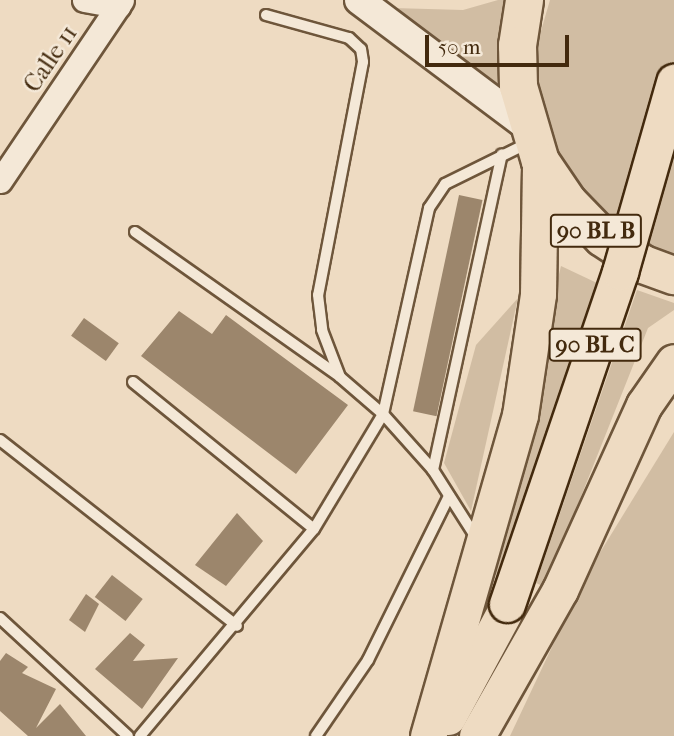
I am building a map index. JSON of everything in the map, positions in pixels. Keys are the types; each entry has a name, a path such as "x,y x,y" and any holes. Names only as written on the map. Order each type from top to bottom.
{"highway":[{"name":"90 BL B","path":"524,0 517,58 525,145 568,202 602,237 643,264 674,275"}],"main road":[{"name":"90 BL C","path":"465,736 620,272 674,82"},
{"path":"428,736 503,483 526,375 538,295 525,145"},
{"path":"477,736 560,590 644,405 674,362"},
{"name":"90 BL C","path":"438,736 506,609"}],"street":[{"path":"84,0 120,3"},
{"path":"359,0 525,145"},
{"name":"Calle 11","path":"0,181 120,3"}],"lane":[{"path":"266,15 349,38 361,49 362,62 318,295 322,330 340,377"},
{"path":"140,736 237,626 314,528 383,414 429,208 445,184 525,145"},
{"path":"433,470 525,145"},
{"path":"135,232 340,377 383,414 433,470 482,547"},
{"path":"133,382 314,528"},
{"path":"0,440 237,626"},
{"path":"316,736 368,660 449,496"},
{"path":"0,618 128,736"}],"shaded area":[{"path":"498,0 512,0 498,84 393,8 463,10"},
{"path":"550,0 674,0 674,257 605,219 557,155 538,83 536,48"},
{"path":"561,266 597,283 498,575 488,569"},
{"path":"637,290 674,303 674,310 648,328 545,587 536,583"},
{"path":"518,298 471,511 444,463 476,345"},
{"path":"674,432 674,736 510,736 585,577"}],"building":[{"path":"459,195 482,200 437,416 413,411"},
{"path":"179,311 212,334 226,315 348,405 296,474 141,356"},
{"path":"84,318 119,343 106,361 71,336"},
{"path":"237,513 263,541 226,586 195,565"},
{"path":"112,575 143,599 125,621 95,597"},
{"path":"86,594 99,604 85,632 69,620"},
{"path":"130,633 145,645 133,661 178,658 142,709 95,669"},
{"path":"6,653 28,667 22,673 56,689 36,728 60,704 86,736 28,736 0,711 0,661"}]}
